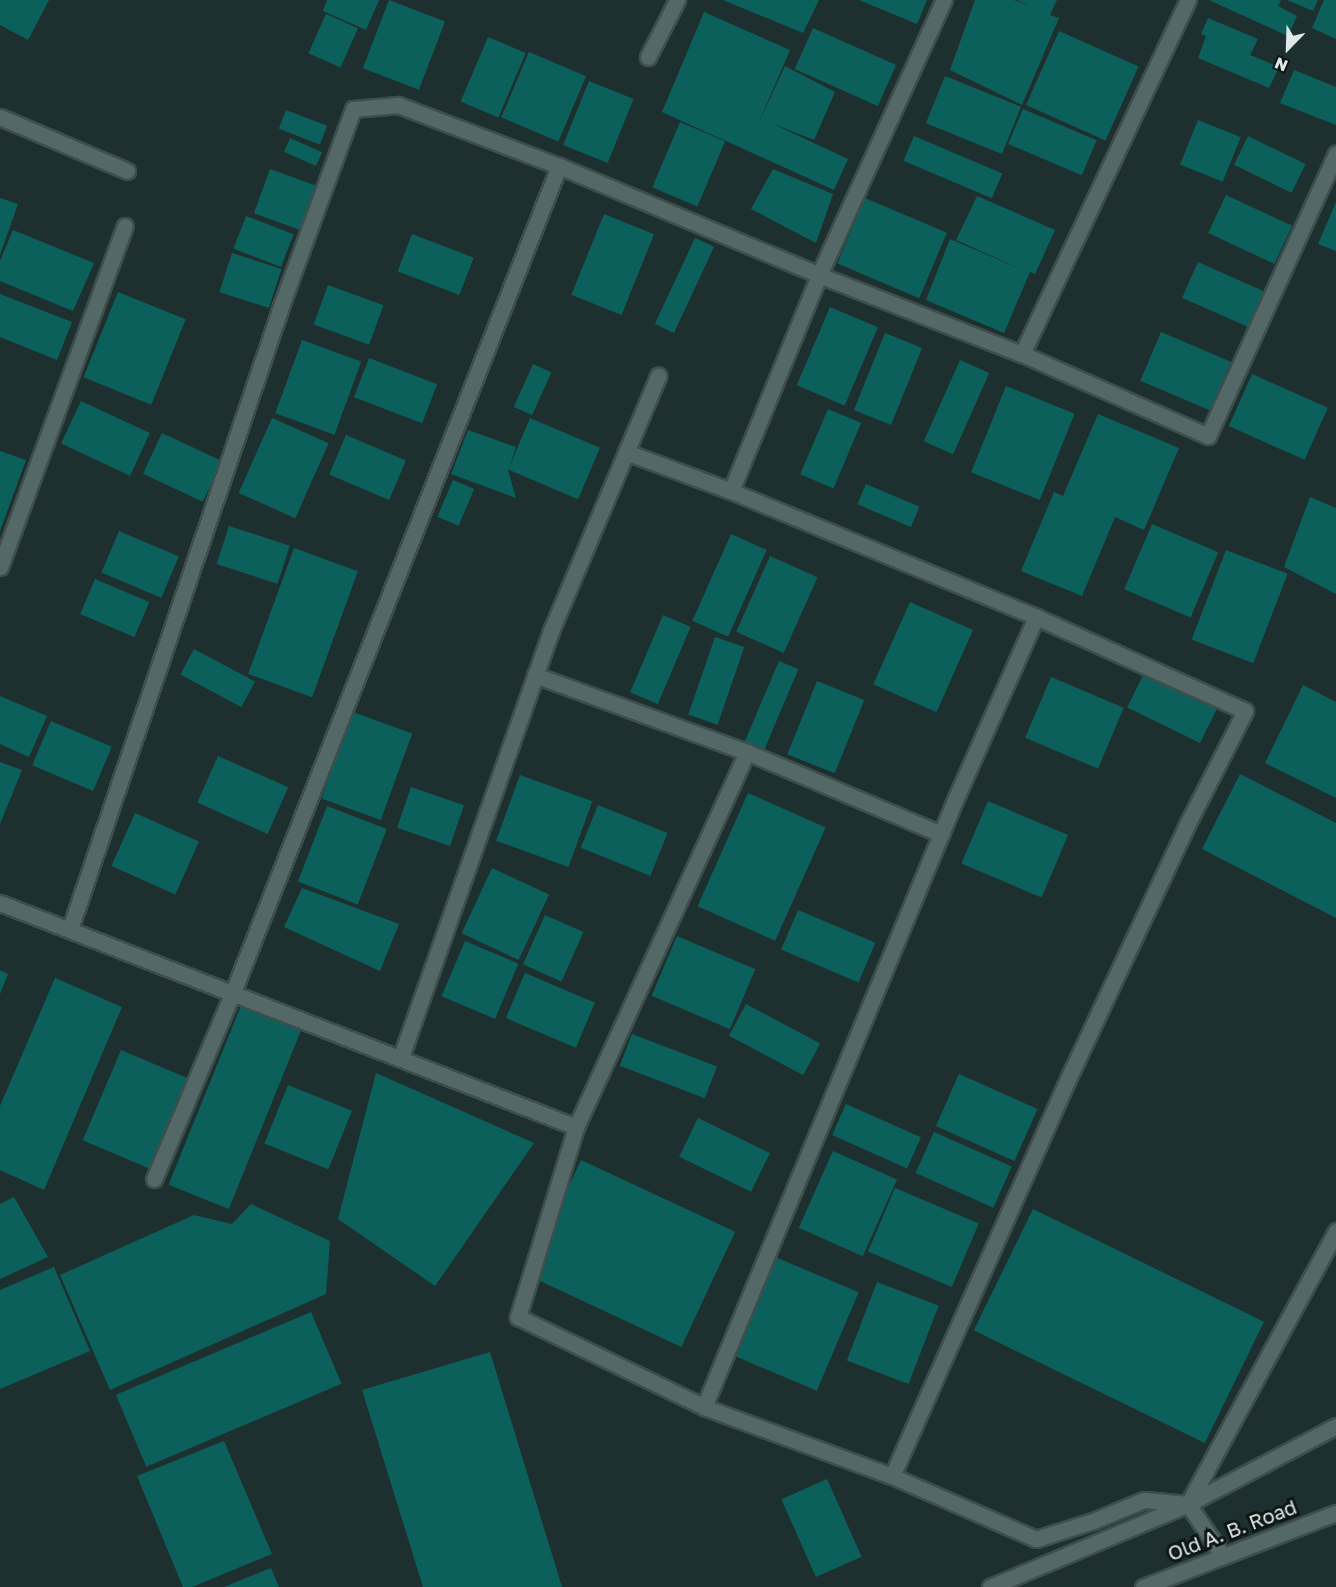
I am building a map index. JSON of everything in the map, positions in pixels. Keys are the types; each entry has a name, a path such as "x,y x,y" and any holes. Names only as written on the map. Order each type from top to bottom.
{"street":[{"path":"648,57 677,0"},
{"path":"732,491 819,275 944,0"},
{"path":"1022,354 1188,0"},
{"path":"70,928 284,298 353,109 399,105 559,166 819,275 1022,354 1208,436 1336,154"},
{"path":"0,117 127,171"},
{"path":"154,1179 233,992 559,166"},
{"path":"0,567 125,226"},
{"path":"401,1057 551,631 658,376"},
{"path":"626,452 732,491 1036,617 1245,711 1187,825 1072,1070 892,1476"},
{"path":"704,1407 941,834 1036,617"},
{"path":"535,675 747,752 941,834"},
{"path":"747,752 576,1127 518,1317 704,1407 892,1476 1036,1539 1093,1521 1144,1500 1188,1504"},
{"path":"0,903 70,928 576,1127"},
{"path":"1188,1504 1336,1231"},
{"path":"990,1587 1188,1504 1336,1426"},
{"path":"1188,1504 1223,1556"},
{"name":"Old A. B. Road","path":"1143,1587 1336,1513"}],"building":[{"path":"0,0 49,0 28,40 0,25"},
{"path":"327,0 379,0 366,30 323,11"},
{"path":"389,0 445,22 419,90 363,68"},
{"path":"723,0 819,0 803,33"},
{"path":"859,0 927,0 917,24"},
{"path":"975,0 1014,0 1030,6 1017,0 1057,0 1050,15 1059,18 1022,105 950,70"},
{"path":"1209,0 1279,0 1281,1 1278,6 1297,16 1288,36"},
{"path":"1287,0 1318,0 1313,11"},
{"path":"1324,0 1336,0 1336,39 1312,28"},
{"path":"704,12 790,50 757,127 785,66 835,92 814,140 771,123 848,159 834,190 662,112"},
{"path":"326,14 358,28 340,68 309,53"},
{"path":"1208,18 1258,39 1250,55 1279,67 1269,88 1198,58 1206,36 1201,34"},
{"path":"813,28 896,65 878,106 795,69"},
{"path":"1059,31 1138,66 1106,140 1026,105"},
{"path":"488,37 526,53 498,117 461,101"},
{"path":"529,52 586,76 558,142 501,117"},
{"path":"1294,70 1336,87 1336,125 1280,103"},
{"path":"945,76 1021,107 1002,154 926,123"},
{"path":"589,81 634,99 608,163 563,145"},
{"path":"1023,109 1097,140 1082,175 1008,144"},
{"path":"286,110 327,126 320,144 279,129"},
{"path":"1198,120 1241,137 1223,182 1180,165"},
{"path":"680,122 725,141 697,207 652,187"},
{"path":"914,136 1002,174 992,198 903,161"},
{"path":"1248,136 1306,164 1291,193 1234,165"},
{"path":"290,138 322,152 316,166 284,152"},
{"path":"270,169 317,186 301,230 254,213"},
{"path":"773,169 833,194 816,243 751,209"},
{"path":"1226,195 1292,226 1274,264 1208,233"},
{"path":"977,196 1055,230 1035,274 1030,272 1004,333 926,300 950,239 1023,270 956,240"},
{"path":"0,198 18,204 0,255"},
{"path":"865,198 947,233 919,298 837,263"},
{"path":"1336,202 1336,251 1318,244"},
{"path":"604,214 654,234 621,315 571,295"},
{"path":"246,216 294,234 281,267 233,249"},
{"path":"13,230 94,263 73,311 0,281 0,261"},
{"path":"412,234 474,258 459,295 398,271"},
{"path":"695,238 714,247 674,333 655,324"},
{"path":"232,253 281,269 269,308 219,292"},
{"path":"1198,262 1265,292 1249,327 1182,298"},
{"path":"328,285 383,305 369,345 314,324"},
{"path":"118,292 186,319 151,405 84,377"},
{"path":"0,294 72,322 57,360 0,337"},
{"path":"830,307 878,327 845,406 797,385"},
{"path":"1161,332 1231,362 1210,410 1140,381"},
{"path":"885,333 922,348 891,425 854,410"},
{"path":"302,340 361,362 335,435 275,413"},
{"path":"369,358 437,384 422,423 354,397"},
{"path":"960,360 989,373 953,454 924,441"},
{"path":"533,364 551,372 532,415 514,407"},
{"path":"1252,374 1328,408 1305,460 1229,426"},
{"path":"1006,386 1075,414 1040,500 971,472"},
{"path":"81,401 150,433 130,476 61,444"},
{"path":"828,409 861,423 833,488 800,474"},
{"path":"1098,414 1179,448 1144,530 1115,517 1082,596 1021,571 1054,492 1063,496"},
{"path":"272,418 329,443 295,518 239,493"},
{"path":"530,418 600,448 578,499 508,470"},
{"path":"468,430 516,447 508,470 516,498 451,474"},
{"path":"162,433 222,461 203,502 143,474"},
{"path":"346,435 406,460 389,500 329,475"},
{"path":"0,451 26,460 0,531"},
{"path":"453,480 474,489 459,526 437,517"},
{"path":"866,484 919,507 911,527 857,504"},
{"path":"1310,497 1336,508 1336,594 1284,567"},
{"path":"1152,524 1218,552 1191,617 1124,589"},
{"path":"229,526 290,546 278,584 217,564"},
{"path":"119,531 179,556 161,598 101,572"},
{"path":"731,534 767,550 728,637 692,621"},
{"path":"294,548 358,571 312,697 248,674"},
{"path":"1226,550 1288,574 1253,663 1192,640"},
{"path":"770,556 818,577 784,653 736,632"},
{"path":"95,579 149,602 134,637 80,614"},
{"path":"910,602 973,630 936,712 873,684"},
{"path":"663,615 691,627 658,704 630,692"},
{"path":"715,637 744,647 718,725 688,715"},
{"path":"194,649 255,681 241,707 180,675"},
{"path":"779,661 798,669 764,751 744,743"},
{"path":"1147,667 1220,703 1200,743 1127,707"},
{"path":"1051,677 1124,708 1098,769 1025,738"},
{"path":"817,681 864,700 835,773 787,754"},
{"path":"1303,685 1336,702 1336,798 1265,763"},
{"path":"0,696 47,716 29,757 0,744"},
{"path":"353,712 412,734 381,820 322,798"},
{"path":"51,721 112,747 93,791 32,765"},
{"path":"218,756 288,787 268,834 197,803"},
{"path":"0,762 22,770 0,824"},
{"path":"1240,774 1336,823 1336,918 1202,849"},
{"path":"520,775 592,801 568,867 496,841"},
{"path":"411,787 464,805 450,846 397,828"},
{"path":"748,793 826,828 775,941 698,906"},
{"path":"988,801 1068,835 1042,898 961,864"},
{"path":"598,805 668,833 650,876 581,848"},
{"path":"327,806 387,829 358,905 298,882"},
{"path":"135,813 199,841 175,894 111,866"},
{"path":"492,868 549,895 519,960 462,933"},
{"path":"302,888 399,924 380,971 284,927"},
{"path":"798,910 875,943 859,982 781,950"},
{"path":"545,915 583,932 561,981 523,964"},
{"path":"677,936 755,969 730,1029 652,996"},
{"path":"465,941 518,964 495,1019 442,996"},
{"path":"0,970 8,974 0,994"},
{"path":"525,973 595,1003 576,1048 506,1018"},
{"path":"55,978 122,1007 44,1190 0,1170 0,1106"},
{"path":"242,1003 302,1027 229,1209 169,1185"},
{"path":"746,1004 820,1043 803,1075 729,1036"},
{"path":"632,1034 717,1067 705,1098 620,1066"},
{"path":"121,1050 190,1079 152,1170 83,1140"},
{"path":"376,1073 534,1143 435,1286 338,1219"},
{"path":"959,1074 1038,1109 1014,1161 936,1126"},
{"path":"288,1085 352,1111 328,1169 264,1143"},
{"path":"846,1104 921,1137 907,1168 832,1135"},
{"path":"698,1118 770,1153 751,1192 679,1157"},
{"path":"934,1132 1012,1167 993,1208 916,1173"},
{"path":"833,1151 897,1179 863,1256 799,1228"},
{"path":"581,1160 735,1232 681,1347 527,1275"},
{"path":"895,1188 979,1224 952,1287 868,1252"},
{"path":"14,1197 48,1257 0,1279 0,1204"},
{"path":"251,1204 330,1241 326,1294 110,1390 60,1275 194,1215 232,1224"},
{"path":"1033,1209 1264,1322 1205,1443 974,1330"},
{"path":"773,1256 859,1292 817,1391 731,1354"},
{"path":"54,1267 90,1351 0,1389 0,1290"},
{"path":"877,1282 939,1306 909,1384 847,1360"},
{"path":"311,1312 341,1384 146,1467 116,1395"},
{"path":"490,1352 562,1587 423,1587 362,1390"},
{"path":"224,1441 272,1554 192,1587 183,1587 137,1476"},
{"path":"827,1479 862,1557 816,1577 781,1499"},
{"path":"271,1568 279,1587 224,1587"}]}
